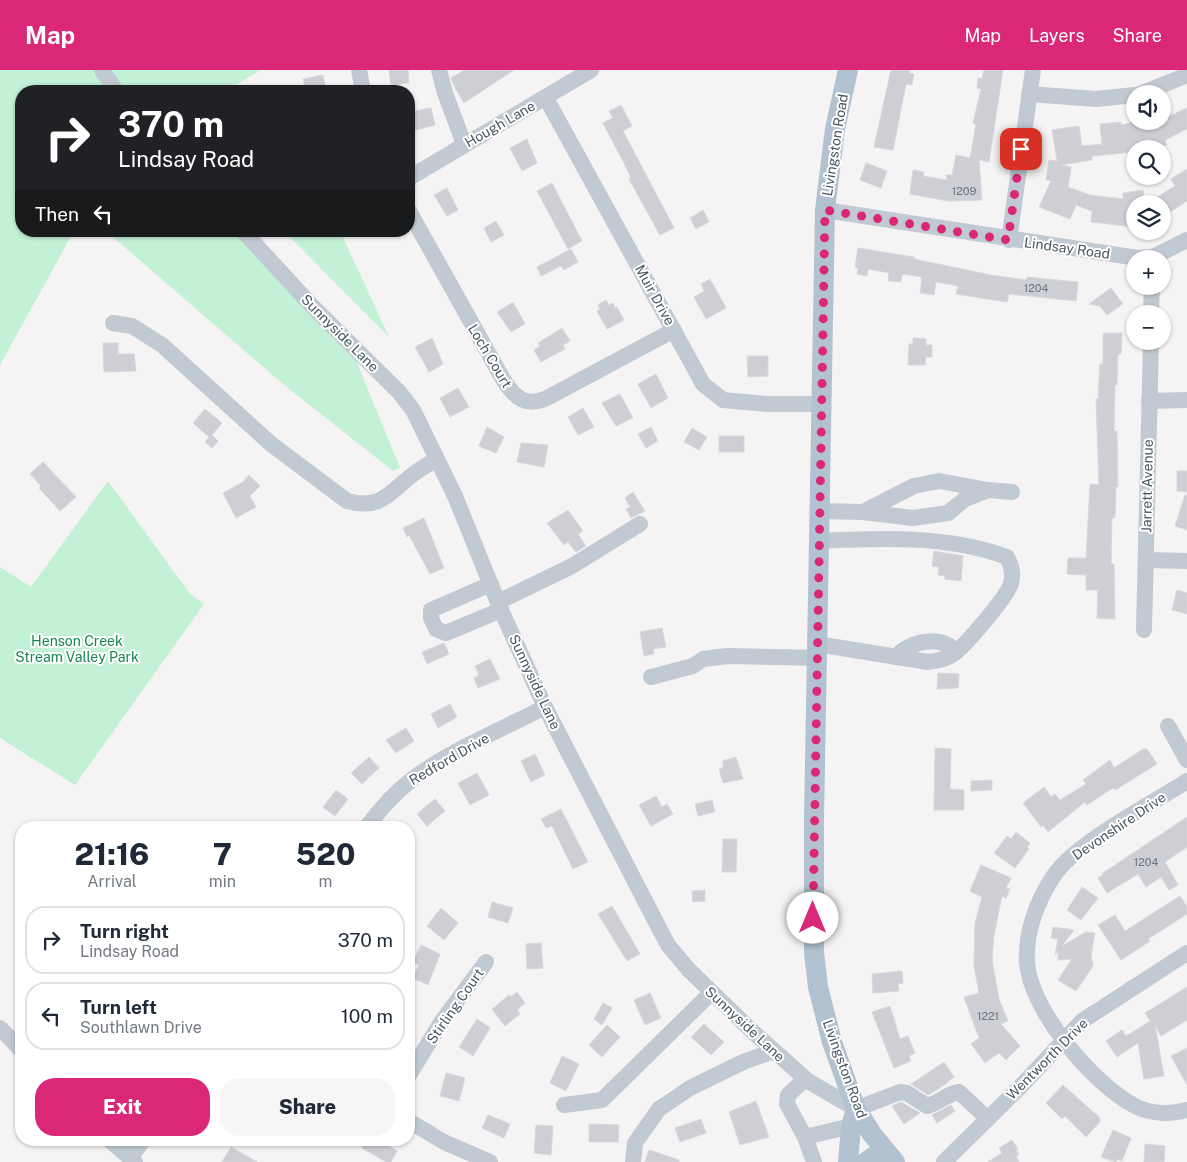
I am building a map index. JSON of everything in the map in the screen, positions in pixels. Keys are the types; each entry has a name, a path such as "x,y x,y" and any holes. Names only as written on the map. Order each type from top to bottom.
{"main road":[{"name":"Livingston Road","path":"848,70 835,129 825,210 819,511 814,953 818,987 854,1117 887,1159"},
{"path":"848,1162 854,1117"},
{"path":"866,1162 873,1157 887,1159"}],"street":[{"path":"102,70 112,85"},
{"path":"359,70 362,85"},
{"path":"439,70 444,93 464,144"},
{"name":"Hough Lane","path":"415,174 591,70"},
{"path":"1008,240 1033,70"},
{"path":"1162,85 1187,75"},
{"path":"1029,94 1096,99 1126,96"},
{"name":"Muir Drive","path":"546,98 703,384 723,400 822,404"},
{"name":"Lindsay Road","path":"825,210 1126,257"},
{"name":"Loch Court","path":"415,222 504,382 512,393 524,402 534,402 547,398 674,330"},
{"name":"Sunnyside Lane","path":"249,237 312,306 399,392 418,419 545,707 668,945 711,992 774,1051 805,1079 854,1117"},
{"name":"Lindsay Road","path":"1168,250 1187,240"},
{"path":"113,323 132,326 162,345 271,444 347,501 357,504 378,502 389,496 411,475 437,459"},
{"name":"Jarrett Avenue","path":"1144,630 1151,350"},
{"path":"1149,401 1187,400"},
{"path":"863,512 914,486 939,481 988,490 1012,492"},
{"path":"819,511 863,512 913,518 933,516 948,513 965,499 988,490"},
{"path":"492,584 431,610 431,618 436,629 446,633 500,606 640,524"},
{"path":"651,677 693,666 703,659 728,656 817,651 896,657 903,649 935,641 951,645 956,652 1000,602 1011,583 1012,567 1007,557 988,550 939,541 879,538 819,541"},
{"path":"1147,560 1187,561"},
{"name":"Redford Drive","path":"372,821 391,798 420,774 545,707"},
{"path":"1168,726 1187,760"},
{"name":"Devonshire Drive","path":"1187,781 1077,851 1060,866 1041,900 1029,934 1026,950 1028,971 1044,1013 1064,1040 1110,1088 1136,1107 1155,1113 1187,1110"},
{"name":"Wentworth Drive","path":"944,1162 1087,1017 1187,953"},
{"name":"Stirling Court","path":"415,1065 442,1021 486,962"},
{"path":"564,1105 602,1100 711,992"},
{"path":"0,1028 15,1044"},
{"path":"634,1162 635,1143 659,1109 690,1088 743,1062 774,1051"},
{"path":"805,1079 788,1095 787,1104 805,1137 814,1162"},
{"path":"805,1137 854,1117 900,1092 927,1106 948,1094 959,1092 988,1119"},
{"path":"415,1125 444,1142 490,1162"},
{"path":"116,1146 132,1160 140,1146"}],"green space":[{"path":"0,70 261,70 235,85 15,85 15,237 71,237 0,365"},
{"path":"113,237 257,237 344,331 400,468 393,471 283,384"},
{"path":"290,237 343,237 389,337"},
{"name":"Henson Creek Stream Valley Park","path":"108,481 190,594 204,604 75,785 0,738 0,567 31,587"}],"building":[{"path":"389,70 408,70 409,83 391,85"},
{"path":"464,70 514,70 464,103 451,78"},
{"path":"891,70 910,70 909,73 914,74 912,85 906,84 893,150 874,147"},
{"path":"984,70 1003,70 989,162 979,160 982,200 948,201 910,194 913,170 924,172 923,176 947,180 946,175 952,175 956,155 970,158 976,124 973,123 981,89 977,88 978,78 982,79"},
{"path":"323,75 325,85 304,85 303,79"},
{"path":"621,105 632,126 623,131 674,228 660,235 629,179 631,178 628,171 603,123 613,118 609,111"},
{"path":"431,108 435,125 415,130 415,111"},
{"path":"1187,108 1187,129 1165,140 1126,140 1126,153 1092,156 1092,160 1061,165 1071,167 1068,187 1090,195 1123,199 1123,193 1143,190 1144,195 1126,195 1126,226 1091,222 1092,211 1076,205 1070,219 1039,207 1051,181 1046,180 1049,160 1057,161 1052,130 1079,126 1082,146 1102,144 1100,124 1121,122 1121,125 1126,124 1126,130 1171,130 1171,115"},
{"path":"527,139 537,163 522,171 510,148"},
{"path":"866,163 887,171 881,188 860,180"},
{"path":"1187,169 1187,201 1171,211 1171,195 1160,195 1175,186 1171,179"},
{"path":"552,183 582,241 568,249 537,191"},
{"path":"447,188 458,210 447,216 434,195"},
{"path":"703,210 709,222 696,229 690,218"},
{"path":"496,221 504,235 491,242 484,228"},
{"path":"858,248 914,257 914,259 991,275 1026,280 1027,277 1078,282 1076,301 1009,294 1007,302 956,294 958,286 936,282 934,295 920,293 922,277 902,274 901,282 888,281 889,273 868,269 867,276 857,274 858,268 855,267"},
{"path":"571,249 578,262 564,270 561,266 541,276 537,267"},
{"path":"710,279 726,308 706,319 694,297 704,291 701,284"},
{"path":"1111,288 1123,304 1107,315 1100,306 1089,304"},
{"path":"606,300 609,305 613,303 615,308 617,307 624,320 607,329 597,311 600,309 598,305"},
{"path":"513,302 525,324 511,332 497,312"},
{"path":"562,328 570,341 563,345 565,349 541,362 534,350 540,346 538,343"},
{"path":"1103,333 1122,333 1121,354 1118,354 1117,385 1115,385 1114,431 1117,431 1118,487 1116,487 1115,518 1112,518 1111,563 1114,564 1115,619 1097,618 1098,590 1086,590 1086,575 1067,574 1068,558 1086,558 1090,484 1099,485 1096,399 1098,399 1100,364 1103,364"},
{"path":"432,338 443,364 429,372 415,347"},
{"path":"913,338 926,339 926,345 932,345 932,357 926,357 925,365 908,365 909,344 913,344"},
{"path":"103,343 118,343 118,354 134,354 136,371 104,372"},
{"path":"747,356 768,356 768,376 748,377"},
{"path":"656,374 668,398 651,408 638,384"},
{"path":"458,388 469,407 450,417 440,398"},
{"path":"620,394 633,418 616,426 602,403"},
{"path":"583,408 594,427 578,435 568,417"},
{"path":"205,409 222,423 212,435 218,441 212,448 205,442 209,437 193,423"},
{"path":"487,427 504,437 496,453 479,446"},
{"path":"651,427 658,441 646,448 638,434"},
{"path":"692,428 707,437 699,450 684,442"},
{"path":"719,436 744,436 744,452 719,452"},
{"path":"521,443 548,445 544,467 517,462"},
{"path":"43,462 76,497 60,511 39,488 41,486 30,474"},
{"path":"1177,471 1187,471 1187,492 1177,491"},
{"path":"249,475 260,486 250,496 256,507 236,518 223,493 243,482"},
{"path":"633,492 645,511 631,518 626,509 630,507 625,498"},
{"path":"1185,495 1187,495 1187,530 1175,526"},
{"path":"568,510 583,531 578,534 586,546 576,552 568,542 564,545 547,523"},
{"path":"424,518 444,568 430,574 409,535 407,537 403,528"},
{"path":"934,551 963,556 961,581 945,579 945,576 938,575 939,567 932,566"},
{"path":"1177,590 1187,593 1187,614 1172,610"},
{"path":"662,628 666,647 653,649 654,654 644,656 640,632"},
{"path":"444,643 449,654 427,664 422,652"},
{"path":"490,659 500,679 478,688 474,678 479,675 475,666"},
{"path":"938,673 959,674 958,688 937,689"},
{"path":"450,704 457,717 438,728 431,714"},
{"path":"406,728 414,741 396,753 386,740"},
{"path":"935,748 951,749 950,789 964,790 964,810 934,810"},
{"path":"1143,749 1147,749 1157,764 1115,790 1113,788 1087,805 1085,802 1048,832 1043,825 1041,827 1023,803 1044,787 1051,797 1055,794 1060,800 1086,784 1083,780 1110,760 1114,768"},
{"path":"535,754 545,775 531,782 521,761"},
{"path":"369,757 379,768 362,784 351,773"},
{"path":"736,757 743,779 723,783 719,769 723,768 723,761"},
{"path":"477,773 489,795 470,805 458,783"},
{"path":"992,780 992,790 971,791 971,781"},
{"path":"336,790 348,799 335,816 323,807"},
{"path":"656,796 662,807 667,804 673,814 651,826 639,805"},
{"path":"435,799 445,811 427,826 417,814"},
{"path":"712,800 715,812 698,816 695,804"},
{"path":"561,809 588,862 573,869 552,826 546,828 541,819"},
{"path":"1187,817 1187,847 1165,862 1178,885 1169,890 1161,877 1146,887 1138,874 1107,893 1098,878 1103,873"},
{"path":"1016,832 1030,843 1027,847 1029,849 1015,868 994,853 1007,836 1011,839"},
{"path":"723,839 737,839 736,872 722,872"},
{"path":"981,865 1011,878 1006,888 1010,889 1006,898 1002,896 994,935 992,960 999,999 1008,1021 1001,1024 1020,1046 1006,1060 999,1053 985,1063 971,1044 979,1038 964,997 979,993 974,966 975,923 982,897 970,891"},
{"path":"1082,887 1098,898 1081,920 1067,910"},
{"path":"705,890 705,901 693,902 692,891"},
{"path":"1180,896 1187,907 1187,914 1148,939 1150,941 1121,960 1098,925 1115,915 1125,931"},
{"path":"492,902 513,908 508,923 488,917"},
{"path":"612,906 640,954 627,961 598,914"},
{"path":"441,908 458,923 444,940 427,926"},
{"path":"1053,927 1074,930 1062,946 1086,932 1095,933 1091,955 1093,966 1076,991 1058,980 1072,959 1058,960 1058,951 1055,955 1058,939 1051,938"},
{"path":"541,943 543,968 527,969 526,944"},
{"path":"421,945 440,954 428,985 415,979 419,965 415,963 415,958"},
{"path":"902,971 903,983 898,984 899,991 873,993 872,974"},
{"path":"1187,987 1187,1020 1161,1036 1155,1025 1164,1076 1144,1079 1138,1043 1117,1057 1106,1041 1122,1030 1126,1036 1152,1020 1150,1021 1145,1013"},
{"path":"517,992 525,1003 517,1010 520,1014 505,1026 492,1009 509,995 511,997"},
{"path":"650,993 661,1018 645,1025 634,1000"},
{"path":"603,1003 612,1008 602,1025 594,1019"},
{"path":"890,1006 900,1039 908,1036 915,1053 909,1056 911,1061 894,1068 872,1012"},
{"path":"477,1019 490,1028 473,1056 459,1047"},
{"path":"704,1024 724,1042 711,1055 691,1037"},
{"path":"607,1025 620,1037 602,1057 589,1045"},
{"path":"1187,1048 1187,1085 1171,1056"},
{"path":"562,1056 579,1064 566,1091 550,1083"},
{"path":"944,1062 954,1077 940,1088 928,1095 911,1084"},
{"path":"446,1073 465,1078 459,1101 440,1096"},
{"path":"1063,1085 1100,1118 1100,1122 1086,1137 1065,1116 1062,1119 1046,1103"},
{"path":"756,1101 769,1137 740,1145 729,1112"},
{"path":"901,1102 920,1113 904,1124 892,1106"},
{"path":"951,1105 955,1111 937,1123 932,1115"},
{"path":"488,1115 510,1124 504,1138 482,1128"},
{"path":"701,1119 706,1133 680,1142 675,1128"},
{"path":"589,1124 619,1125 618,1142 589,1142"},
{"path":"536,1125 553,1126 551,1155 534,1153"},
{"path":"1113,1130 1131,1138 1122,1161 1117,1159 1116,1162 1101,1157"},
{"path":"1012,1140 1018,1149 1016,1150 1019,1154 1016,1156 1019,1162 988,1162 1002,1153 999,1148"},
{"path":"1145,1144 1165,1146 1164,1162 1144,1162"},
{"path":"363,1146 389,1146 397,1151 391,1162 386,1162 362,1148"},
{"path":"231,1147 257,1162 222,1162"},
{"path":"649,1150 679,1160 679,1162 645,1162"}],"route":[{"path":"813,918 825,210 1008,240 1021,149"}]}
